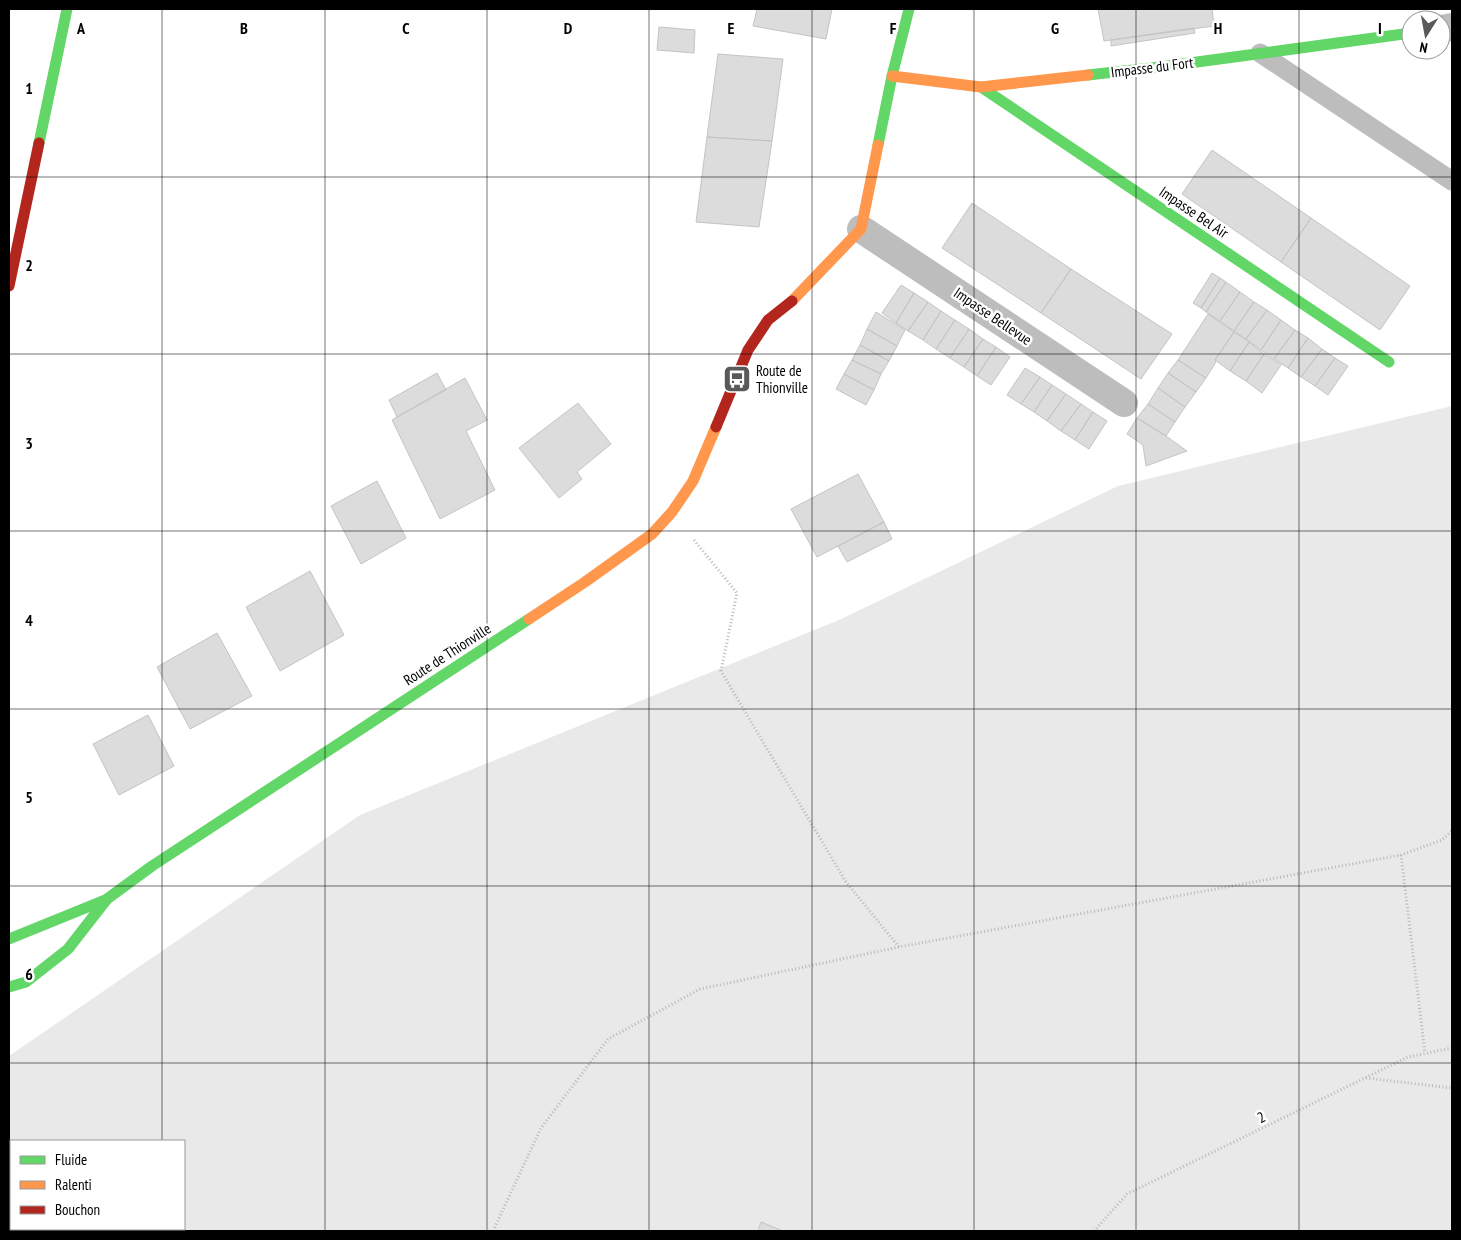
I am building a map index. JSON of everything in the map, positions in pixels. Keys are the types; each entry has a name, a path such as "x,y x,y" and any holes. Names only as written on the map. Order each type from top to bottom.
{"street":[{"path":"9,286 67,9"},
{"path":"862,229 892,76 909,9"},
{"name":"Impasse du Fort","path":"892,76 981,87 1160,67 1401,34"},
{"name":"Impasse Bel Air","path":"981,87 1389,362"},
{"name":"Impasse Bellevue","path":"862,229 1124,403"},
{"name":"Route de Thionville","path":"9,939 107,899 152,866 585,582 652,534 672,512 693,481 748,350 768,320 797,297 862,229"},
{"name":"Route de Thionville","path":"9,987 26,982 68,949 107,899"}],"lane":[{"path":"1260,53 1452,181"}],"path":[{"path":"672,512 736,593 721,671 846,882 899,947"},
{"path":"493,1231 541,1128 608,1039 700,989 899,947 1401,855 1442,840 1452,831"},
{"path":"1401,855 1425,1053"},
{"name":"2","path":"1094,1231 1127,1194 1408,1057 1452,1048"},
{"path":"1366,1078 1452,1088"}],"shaded area":[{"path":"1452,406 1452,1231 9,1231 9,1056 360,815 839,620 1118,486"}],"building":[{"path":"757,9 832,9 826,39 753,26"},
{"path":"1098,9 1212,9 1214,26 1104,41"},
{"path":"659,27 695,30 694,53 657,50"},
{"path":"1194,28 1195,33 1111,46 1111,40"},
{"path":"718,54 783,59 772,141 707,137"},
{"path":"707,137 772,141 759,227 696,222"},
{"path":"1212,150 1311,218 1281,262 1182,194"},
{"path":"972,203 1071,269 1041,313 942,248"},
{"path":"1311,218 1410,286 1380,330 1281,262"},
{"path":"1071,269 1172,334 1141,379 1041,313"},
{"path":"1212,273 1220,278 1201,308 1193,303"},
{"path":"1220,278 1226,282 1206,312 1201,308"},
{"path":"1226,282 1240,292 1220,321 1206,312"},
{"path":"901,285 914,293 896,323 882,313"},
{"path":"1240,292 1254,302 1234,331 1220,321"},
{"path":"914,293 928,302 908,331 896,323"},
{"path":"928,302 941,311 923,340 908,331"},
{"path":"1254,302 1267,310 1246,339 1234,331"},
{"path":"1267,310 1281,320 1261,350 1246,339"},
{"path":"941,311 955,320 936,349 923,340"},
{"path":"876,312 905,330 897,346 867,329"},
{"path":"1208,314 1234,332 1215,360 1216,362 1206,378 1178,360"},
{"path":"955,320 969,329 950,358 936,349"},
{"path":"1281,320 1295,330 1274,359 1261,350"},
{"path":"867,329 897,346 889,361 860,345"},
{"path":"969,329 983,339 964,367 950,358"},
{"path":"1295,330 1308,338 1288,368 1274,359"},
{"path":"1234,332 1249,342 1230,371 1215,360"},
{"path":"1308,338 1322,349 1301,377 1288,368"},
{"path":"983,339 996,347 977,376 964,367"},
{"path":"1249,342 1264,354 1246,381 1230,371"},
{"path":"860,345 889,361 881,374 852,360"},
{"path":"996,347 1010,357 991,385 977,376"},
{"path":"1322,349 1335,358 1315,386 1301,377"},
{"path":"1264,354 1281,365 1262,393 1246,381"},
{"path":"1335,358 1348,366 1328,395 1315,386"},
{"path":"852,360 881,374 874,390 844,374"},
{"path":"1178,360 1206,378 1196,392 1168,373"},
{"path":"1025,368 1040,377 1021,404 1007,395"},
{"path":"437,373 446,390 397,417 389,400"},
{"path":"1168,373 1196,392 1185,407 1158,388"},
{"path":"844,374 874,390 866,405 836,389"},
{"path":"1040,377 1052,385 1034,412 1021,404"},
{"path":"465,378 487,420 466,431 495,490 440,519 392,420"},
{"path":"1052,385 1066,394 1047,421 1034,412"},
{"path":"1158,388 1185,407 1175,422 1148,404"},
{"path":"1066,394 1081,404 1061,431 1047,421"},
{"path":"578,403 611,444 577,472 582,479 559,498 519,448"},
{"path":"1081,404 1093,412 1075,440 1061,431"},
{"path":"1148,404 1175,422 1166,436 1137,418"},
{"path":"1093,412 1107,421 1089,449 1075,440"},
{"path":"1137,418 1187,451 1146,466 1143,445 1127,434"},
{"path":"858,474 884,522 817,557 791,509"},
{"path":"377,481 406,538 361,564 331,506"},
{"path":"884,522 892,539 847,562 838,546"},
{"path":"310,571 344,635 280,671 246,607"},
{"path":"217,633 252,696 190,729 157,667"},
{"path":"148,715 174,766 119,795 93,744"},
{"path":"761,1222 783,1231 758,1231"}],"traffic: fast":[{"path":"39,143 67,9"},
{"path":"878,145 892,76 909,9"},
{"path":"1088,75 1401,34"},
{"path":"981,87 1389,362"},
{"path":"9,987 26,982 68,949 107,899 152,866 529,619"},
{"path":"9,939 105,900"}],"traffic: slow":[{"path":"892,76 981,87 1088,75"},
{"path":"792,301 861,229 878,145"},
{"path":"529,619 652,534 672,512 693,481 716,427"}],"traffic: jam":[{"path":"9,286 39,143"},
{"path":"716,427 748,350 768,320 792,301"}],"place":[{"name":"Route de Thionville","path":"737,379"}]}
